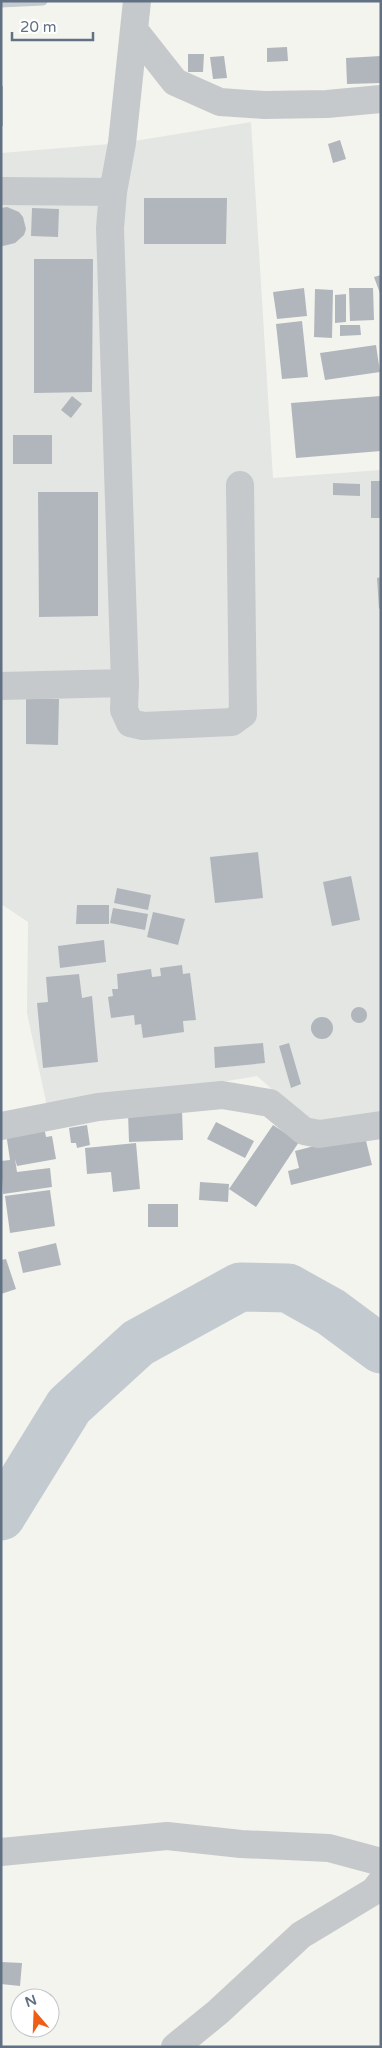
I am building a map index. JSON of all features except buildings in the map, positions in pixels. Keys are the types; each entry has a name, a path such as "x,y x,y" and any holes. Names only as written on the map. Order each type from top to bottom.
{"street":[{"path":"136,1 122,143 113,192 110,228 125,683 124,710 130,723 143,726 232,722 243,714 240,485"},
{"path":"134,30 175,82 220,102 264,105 327,104 381,99"},
{"path":"1,191 113,192"},
{"path":"1,686 125,683"},
{"path":"1,1126 98,1107 222,1095 270,1103 304,1131 319,1134 381,1125"},
{"path":"1,1852 167,1836 241,1844 329,1848 381,1862"},
{"path":"175,2047 218,2012 301,1935 374,1891 381,1882"}],"shaded area":[{"path":"251,122 273,478 381,470 381,1113 317,1129 257,1076 48,1111 27,1013 28,922 1,904 1,153 122,143"}],"waterway":[{"path":"1,3 43,1"},
{"path":"1,1516 69,1406 138,1343 240,1287 288,1288 331,1312 381,1349"}]}
